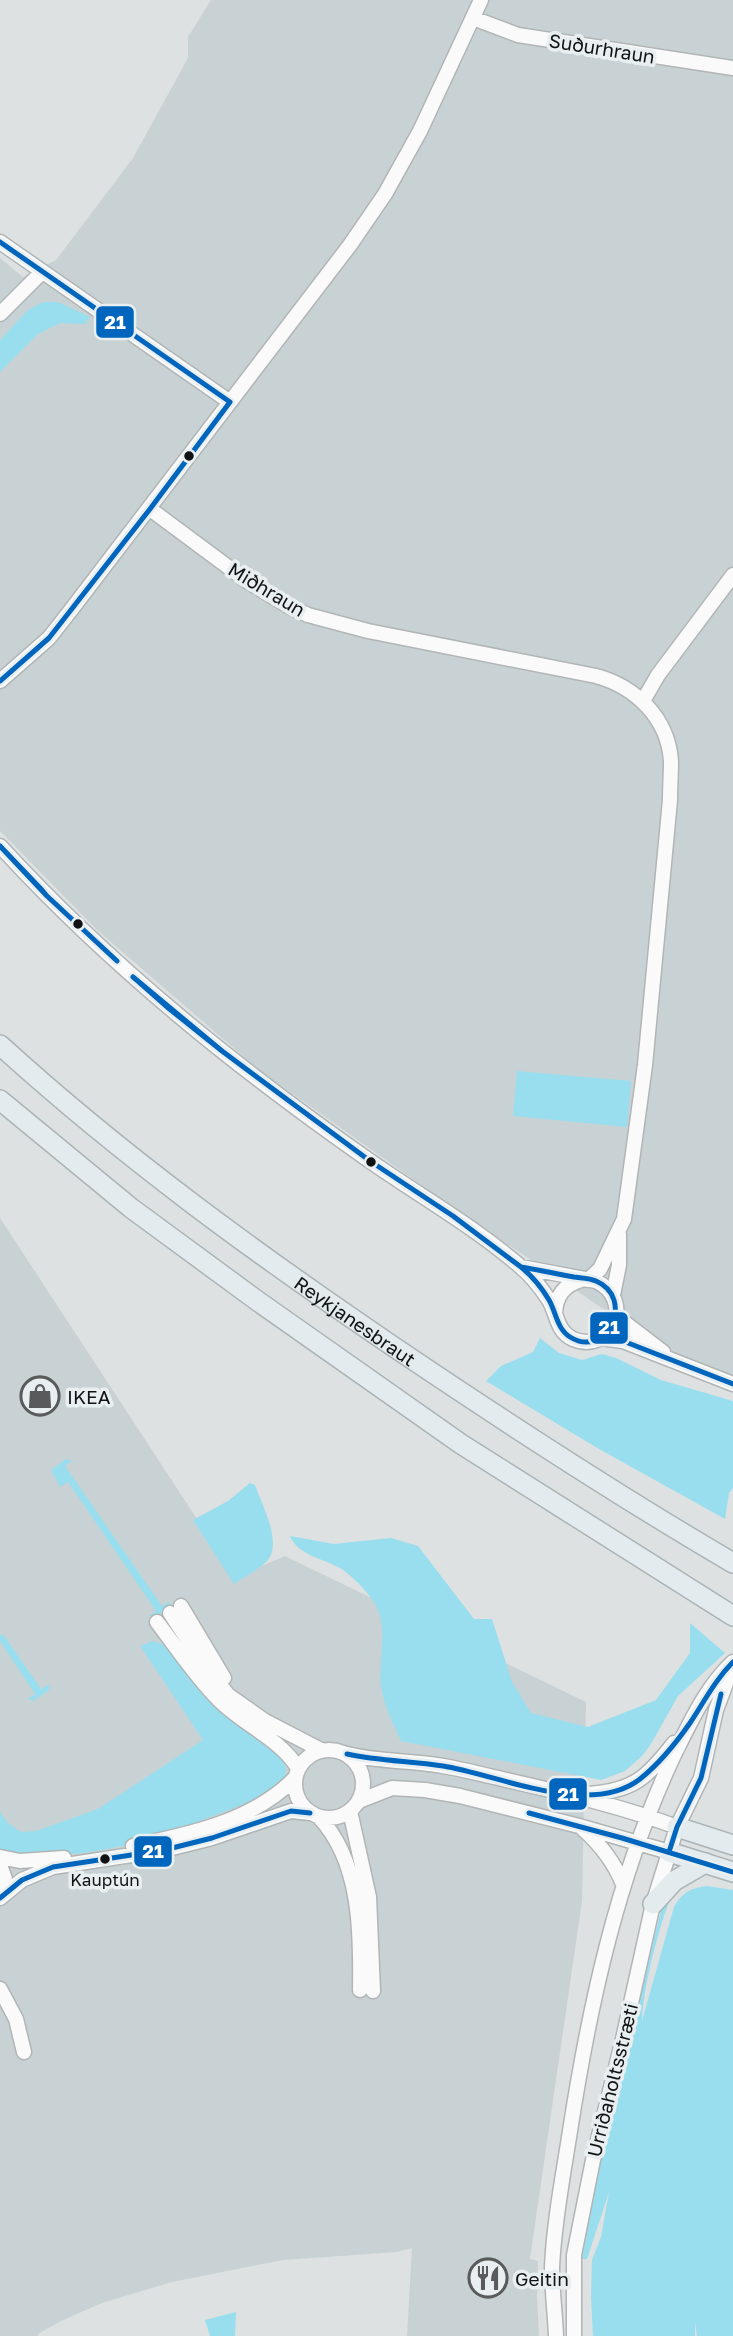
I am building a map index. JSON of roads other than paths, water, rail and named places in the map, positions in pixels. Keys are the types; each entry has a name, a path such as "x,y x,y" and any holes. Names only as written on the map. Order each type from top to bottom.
{"highway":[{"name":"Reykjanesbraut","path":"0,1045 49,1090 123,1150 224,1228 317,1294 557,1456 733,1563"},
{"name":"Reykjanesbraut","path":"0,1100 131,1208 259,1303 461,1444 733,1616"},
{"path":"667,1576 686,1595 733,1626"},
{"path":"677,1827 733,1845"},
{"path":"669,1852 733,1872"},
{"path":"653,1904 674,1881 705,1863"}],"street":[{"path":"0,681 49,638 350,245 385,194 425,120 481,0"},
{"name":"Suðurhraun","path":"473,18 517,35 733,68"},
{"path":"0,242 230,402"},
{"path":"0,314 41,272"},
{"name":"Miðhraun","path":"150,509 247,581 290,607 309,615 358,628 613,680 627,688 653,711 671,759 670,800 645,1065 624,1219 600,1269 585,1280"},
{"path":"643,701 658,676 733,575"},
{"path":"0,846 69,919 198,1033 370,1161 521,1267 540,1287 561,1329 575,1340 593,1341 601,1338 613,1325 617,1309 612,1295 602,1284 521,1267"},
{"name":"Miðhraun","path":"612,1295 619,1265 619,1233"},
{"path":"555,1313 555,1304 562,1290 568,1285 585,1280"},
{"path":"616,1316 672,1359"},
{"path":"601,1338 623,1341 733,1384"},
{"path":"176,1610 206,1669 228,1695 265,1721 321,1750 338,1751 364,1759 397,1759 444,1766 575,1795 677,1827 701,1778 716,1710 733,1664"},
{"path":"157,1622 219,1700 243,1721 285,1750 296,1773 297,1797 329,1828 338,1843 351,1882 367,1991 372,1934 355,1806 363,1791 361,1770 347,1755"},
{"path":"575,1795 605,1794 631,1786 658,1763 690,1722 722,1672 733,1664"},
{"path":"638,1842 646,1816 690,1722"},
{"path":"0,1857 20,1861 64,1858 114,1851 192,1832 249,1812 270,1800 312,1754 321,1750"},
{"path":"0,1898 22,1880 53,1867 164,1850 212,1838 291,1811 330,1819 392,1788 460,1796 669,1852"},
{"path":"579,1826 601,1845 623,1884"},
{"name":"Urriðaholtsstræti","path":"574,2336 573,2286 579,2225 653,1904 677,1827"},
{"name":"Urriðaholtsstræti","path":"556,2336 552,2270 585,2044 623,1884 638,1842"},
{"path":"0,1865 5,1879 0,1898"},
{"path":"0,1989 16,2019 24,2052"}],"place":[{"name":"IKEA","path":"40,1396"},
{"name":"Kauptún","path":"105,1859"},
{"name":"Geitin","path":"488,2278"}]}
